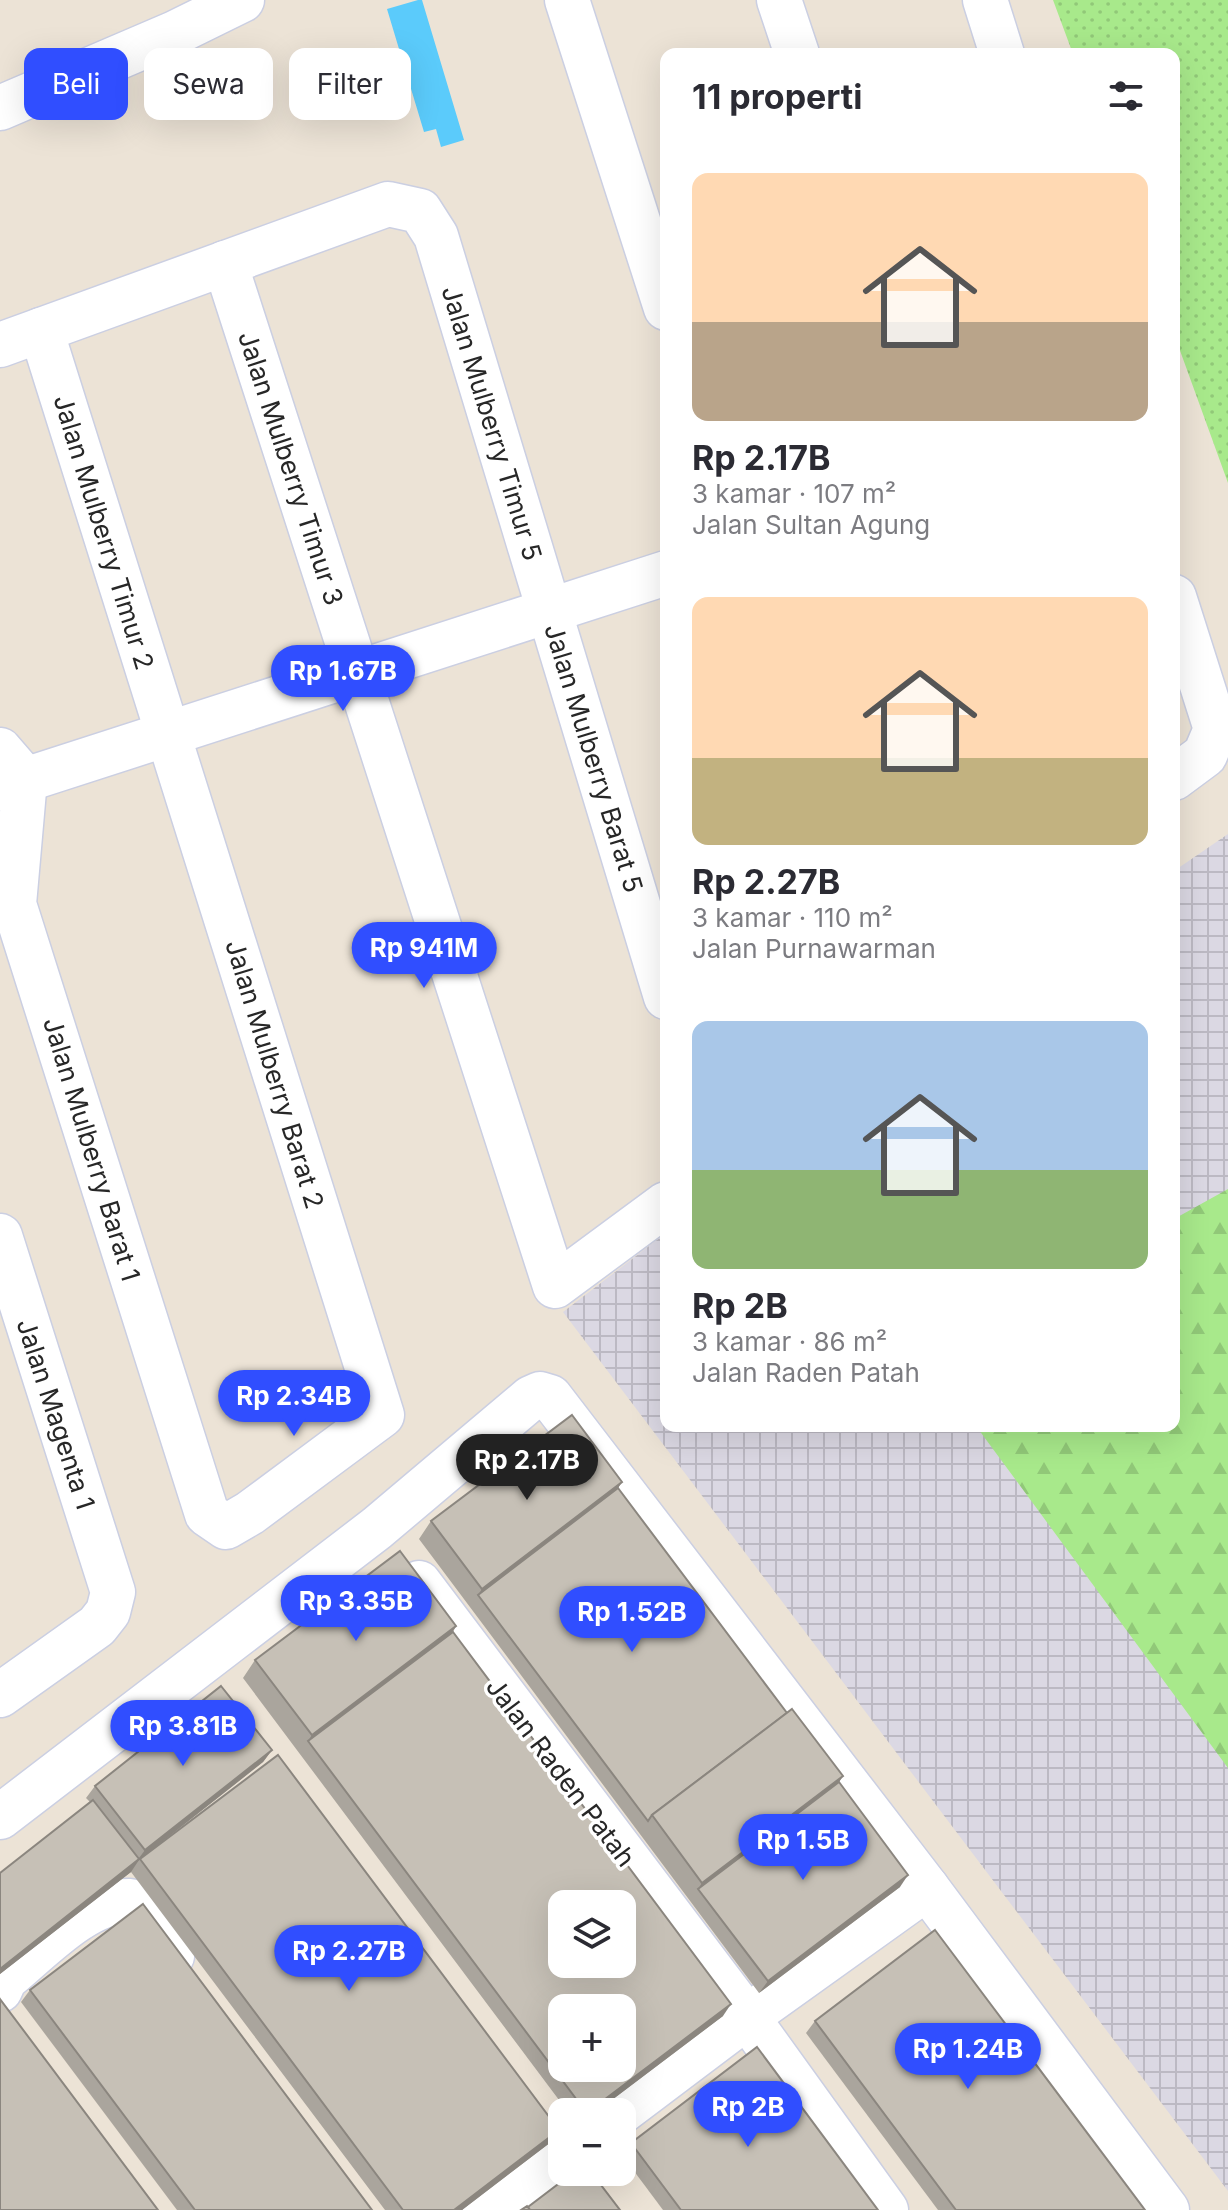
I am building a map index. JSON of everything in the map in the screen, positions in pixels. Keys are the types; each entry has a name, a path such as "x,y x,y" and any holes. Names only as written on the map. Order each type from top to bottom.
{"street":[{"path":"0,108 175,33 242,0"},
{"path":"567,0 660,289"},
{"path":"779,0 795,48"},
{"path":"985,0 1000,48"},
{"name":"Jalan Mulberry Timur 5","path":"225,263 388,204 420,211 436,236 549,611"},
{"path":"0,345 225,263"},
{"name":"Jalan Mulberry Timur 3","path":"225,263 555,1286 660,1208"},
{"name":"Jalan Mulberry Timur 2","path":"41,330 167,733"},
{"path":"8,772 167,733 660,575"},
{"name":"Jalan Mulberry Barat 5","path":"549,611 660,977"},
{"path":"1180,616 1216,729 1205,755 1180,774"},
{"name":"Jalan Mulberry Barat 2","path":"167,733 382,1415 250,1513 226,1527 207,1514"},
{"name":"Jalan Mulberry Barat 1","path":"8,772 14,904 207,1514"},
{"name":"Jalan Magenta 1","path":"0,1236 113,1592 108,1612 97,1626 0,1695"},
{"path":"0,1817 208,1678 377,1528 531,1398 540,1394 550,1397 927,1888 1167,2210"},
{"name":"Jalan Raden Patah","path":"377,1528 747,2017 886,2210"},
{"path":"636,2101 927,1888"},
{"path":"3,2006 5,1979 87,1912 122,1901 130,1901 196,1988"},
{"path":"485,2210 548,2150"}],"shaded area":[{"path":"1228,834 1228,2191 563,1312 660,1238 660,1432 1180,1432 1180,867"}],"green space":[{"path":"1053,0 1228,0 1228,483 1180,351 1180,48 1071,48"},
{"path":"1228,1189 1228,1768 980,1432 1180,1432 1180,1216"}],"water":[{"path":"422,0 464,140 441,147 436,129 424,132 411,89 411,48 399,48 387,9"}],"building":[{"path":"572,1415 622,1482 482,1589 431,1521"},
{"path":"618,1488 787,1713 648,1821 478,1595"},
{"path":"400,1551 456,1626 312,1735 255,1660"},
{"path":"453,1632 731,2004 636,2076 636,1994 548,1994 548,2061 308,1741"},
{"path":"221,1686 272,1750 145,1850 95,1786"},
{"path":"792,1709 843,1776 702,1883 652,1815"},
{"path":"278,1755 548,2115 548,2138 454,2210 403,2210 140,1859"},
{"path":"839,1782 908,1875 768,1981 698,1889"},
{"path":"93,1800 139,1859 0,1969 0,1873"},
{"path":"143,1904 372,2210 195,2210 30,1990"},
{"path":"935,1930 1145,2210 956,2210 815,2021"},
{"path":"0,1999 158,2210 0,2210"},
{"path":"757,2047 878,2210 681,2210 636,2150 636,2139"},
{"path":"564,2082 628,2082 607,2098 576,2098"},
{"path":"556,2186 602,2186 620,2210 530,2210 528,2207"}]}
